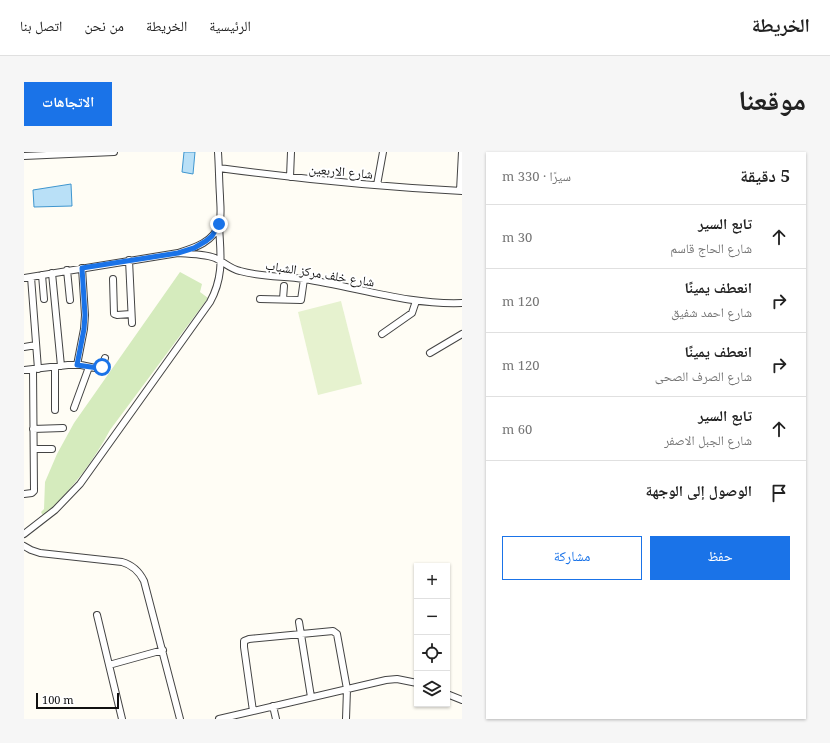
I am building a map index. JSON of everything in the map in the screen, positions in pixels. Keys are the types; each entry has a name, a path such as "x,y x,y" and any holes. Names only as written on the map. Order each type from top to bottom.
{"street":[{"path":"24,156 114,152"},
{"path":"24,534 56,510 68,498 92,468 217,290 220,280 218,152"},
{"path":"290,178 291,152"},
{"path":"377,185 383,152"},
{"path":"461,191 462,152"},
{"name":"شارع الاربعين","path":"219,168 290,178 410,189 461,191"},
{"path":"24,278 178,253 201,245 212,236 219,224"},
{"name":"شارع خلف مركز الشباب","path":"178,253 212,257 234,270 242,272 304,279 416,301 462,303"},
{"path":"129,260 132,323"},
{"path":"77,365 84,329 85,315 82,268"},
{"path":"68,270 70,300"},
{"path":"52,273 58,366 55,410"},
{"path":"42,275 44,299"},
{"path":"24,494 33,492 33,429 36,345 31,277"},
{"path":"260,298 301,300 304,279"},
{"path":"113,280 114,314 132,314"},
{"path":"283,299 284,286"},
{"path":"382,334 412,314 416,301"},
{"path":"430,353 462,334"},
{"path":"24,347 36,345"},
{"path":"24,370 77,365 100,369 105,358"},
{"path":"74,408 89,366"},
{"path":"33,429 63,428"},
{"path":"34,449 52,449"},
{"path":"24,546 40,553 122,562 136,568 141,574 144,582 180,719"},
{"path":"97,615 122,719"},
{"path":"299,622 311,697"},
{"path":"253,711 244,641 250,639 330,631 335,632 337,636 347,689 346,719"},
{"path":"109,665 163,650"},
{"path":"218,719 245,716 253,711 386,680 402,680 414,682"},
{"path":"450,695 462,700"},
{"path":"273,706 276,719"}],"green space":[{"path":"180,272 202,284 200,292 208,298 110,430 81,476 63,497 43,516 41,512 44,509 45,482 57,454 74,423"},
{"path":"341,301 362,384 318,395 298,312"}],"water":[{"path":"184,152 195,152 193,174 182,172"},
{"path":"71,184 72,206 34,207 33,190"}],"route":[{"path":"102,367 100,369 77,365 84,329 85,315 82,268 178,253 194,248 201,245 212,236 219,224"}]}
